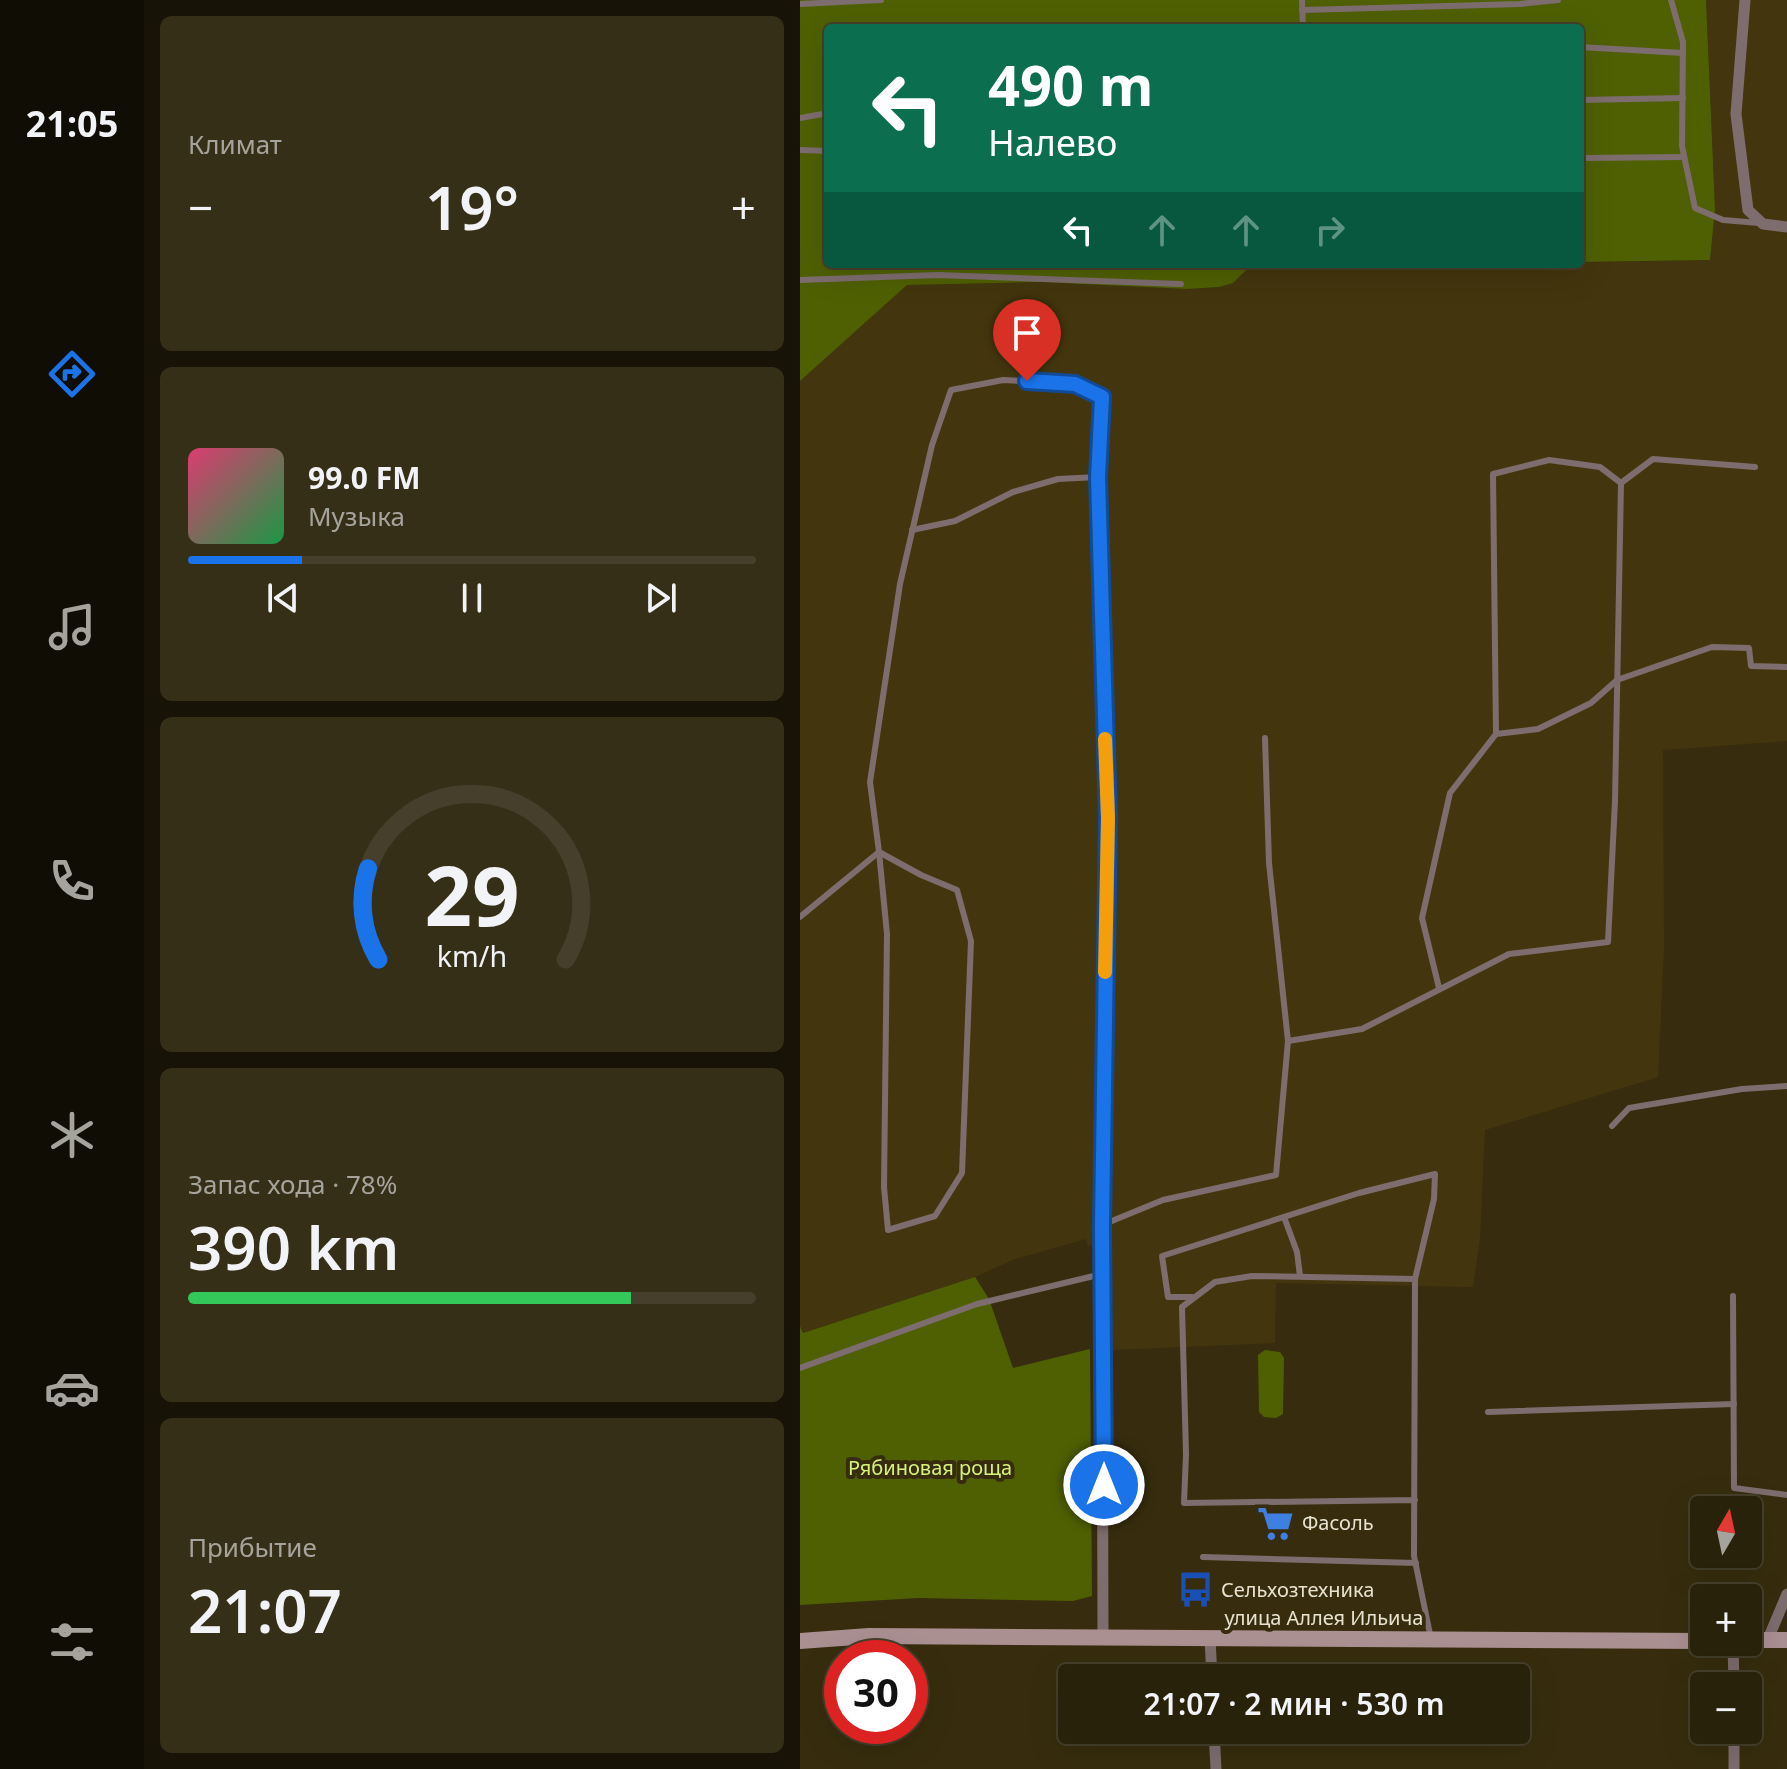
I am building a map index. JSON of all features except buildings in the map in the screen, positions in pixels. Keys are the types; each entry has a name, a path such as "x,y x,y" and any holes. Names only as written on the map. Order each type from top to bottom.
{"main road":[{"name":"улица Аллея Ильича","path":"800,1641 869,1636 1690,1641"},
{"path":"1762,1639 1787,1640"}],"street":[{"path":"1745,0 1737,127 1748,210 1763,224 1787,227"},
{"path":"1102,1242 1103,1637"},
{"path":"1768,1639 1787,1594"},
{"path":"1210,1638 1211,1664"},
{"path":"1215,1744 1216,1769"},
{"path":"1734,1744 1734,1769"}],"lane":[{"path":"800,4 881,0"},
{"path":"1302,0 1303,24"},
{"path":"1302,10 1520,4 1558,0"},
{"path":"1671,0 1683,42 1682,146 1695,208 1723,220 1763,224"},
{"path":"1584,47 1683,53"},
{"path":"1584,100 1683,98"},
{"path":"800,118 824,114"},
{"path":"800,150 824,151"},
{"path":"1584,158 1684,157"},
{"path":"800,280 938,275 1181,284"},
{"path":"879,852 957,890 971,941 962,1173 935,1216 888,1230 884,1187 887,934 870,782 900,584 932,445 951,390 1003,380 1075,384 1102,397 1098,477 1108,818 1102,1242"},
{"path":"1621,483 1653,459 1755,467"},
{"path":"1439,988 1422,918 1450,793 1496,734 1493,474 1549,460 1600,467 1621,483"},
{"path":"912,530 955,521 1013,492 1058,479 1098,477"},
{"path":"1288,1041 1362,1029 1509,954 1608,942 1621,483"},
{"path":"1496,734 1538,729 1591,703 1617,680 1712,647 1749,648 1751,666 1787,667"},
{"path":"1102,1225 1163,1200 1276,1175 1288,1041 1269,863 1265,738"},
{"path":"800,917 879,852"},
{"path":"1612,1126 1629,1108 1742,1089 1787,1086"},
{"path":"1195,1297 1168,1297 1162,1256 1359,1193 1435,1174 1434,1199 1415,1279 1416,1563 1431,1639"},
{"path":"1284,1217 1297,1252 1300,1276"},
{"path":"800,1368 977,1304 1103,1274"},
{"path":"1415,1279 1252,1276 1215,1282 1182,1307 1186,1454 1184,1503 1415,1500"},
{"path":"1733,1296 1734,1488 1787,1495"},
{"path":"1488,1412 1734,1404"},
{"path":"1203,1557 1416,1563"}],"shaded area":[{"path":"1706,0 1787,0 1787,741 1663,750 1664,948 1658,1077 1485,1130 1480,1237 1473,1287 1276,1283 1275,1343 1111,1350 1111,1240 1088,1246 1086,1239 1015,1259 975,1277 803,1333 800,1326 800,381 907,285 1040,282 1187,289 1233,283 1246,269 1584,268 1584,262 1710,260 1715,209"}],"green space":[{"path":"800,0 1706,0 1715,209 1710,260 1584,262 1584,24 824,24 824,268 1293,268 1247,269 1233,283 1187,289 1040,282 907,285 800,381"},
{"name":"Рябиновая роща","path":"975,1277 989,1299 1013,1368 1090,1349 1092,1596 1073,1601 918,1598 800,1605 800,1326 803,1333"},
{"path":"1265,1350 1280,1352 1284,1358 1283,1414 1276,1418 1264,1417 1259,1412 1258,1355"}],"slow traffic":[{"path":"1105,739 1108,818 1105,972"}],"place":[{"name":"Фасоль","path":"1276,1523"},
{"name":"Сельхозтехника","path":"1195,1590"}],"route":[{"path":"1027,381 1075,384 1102,397 1098,477 1108,818 1102,1225 1104,1485"}]}
